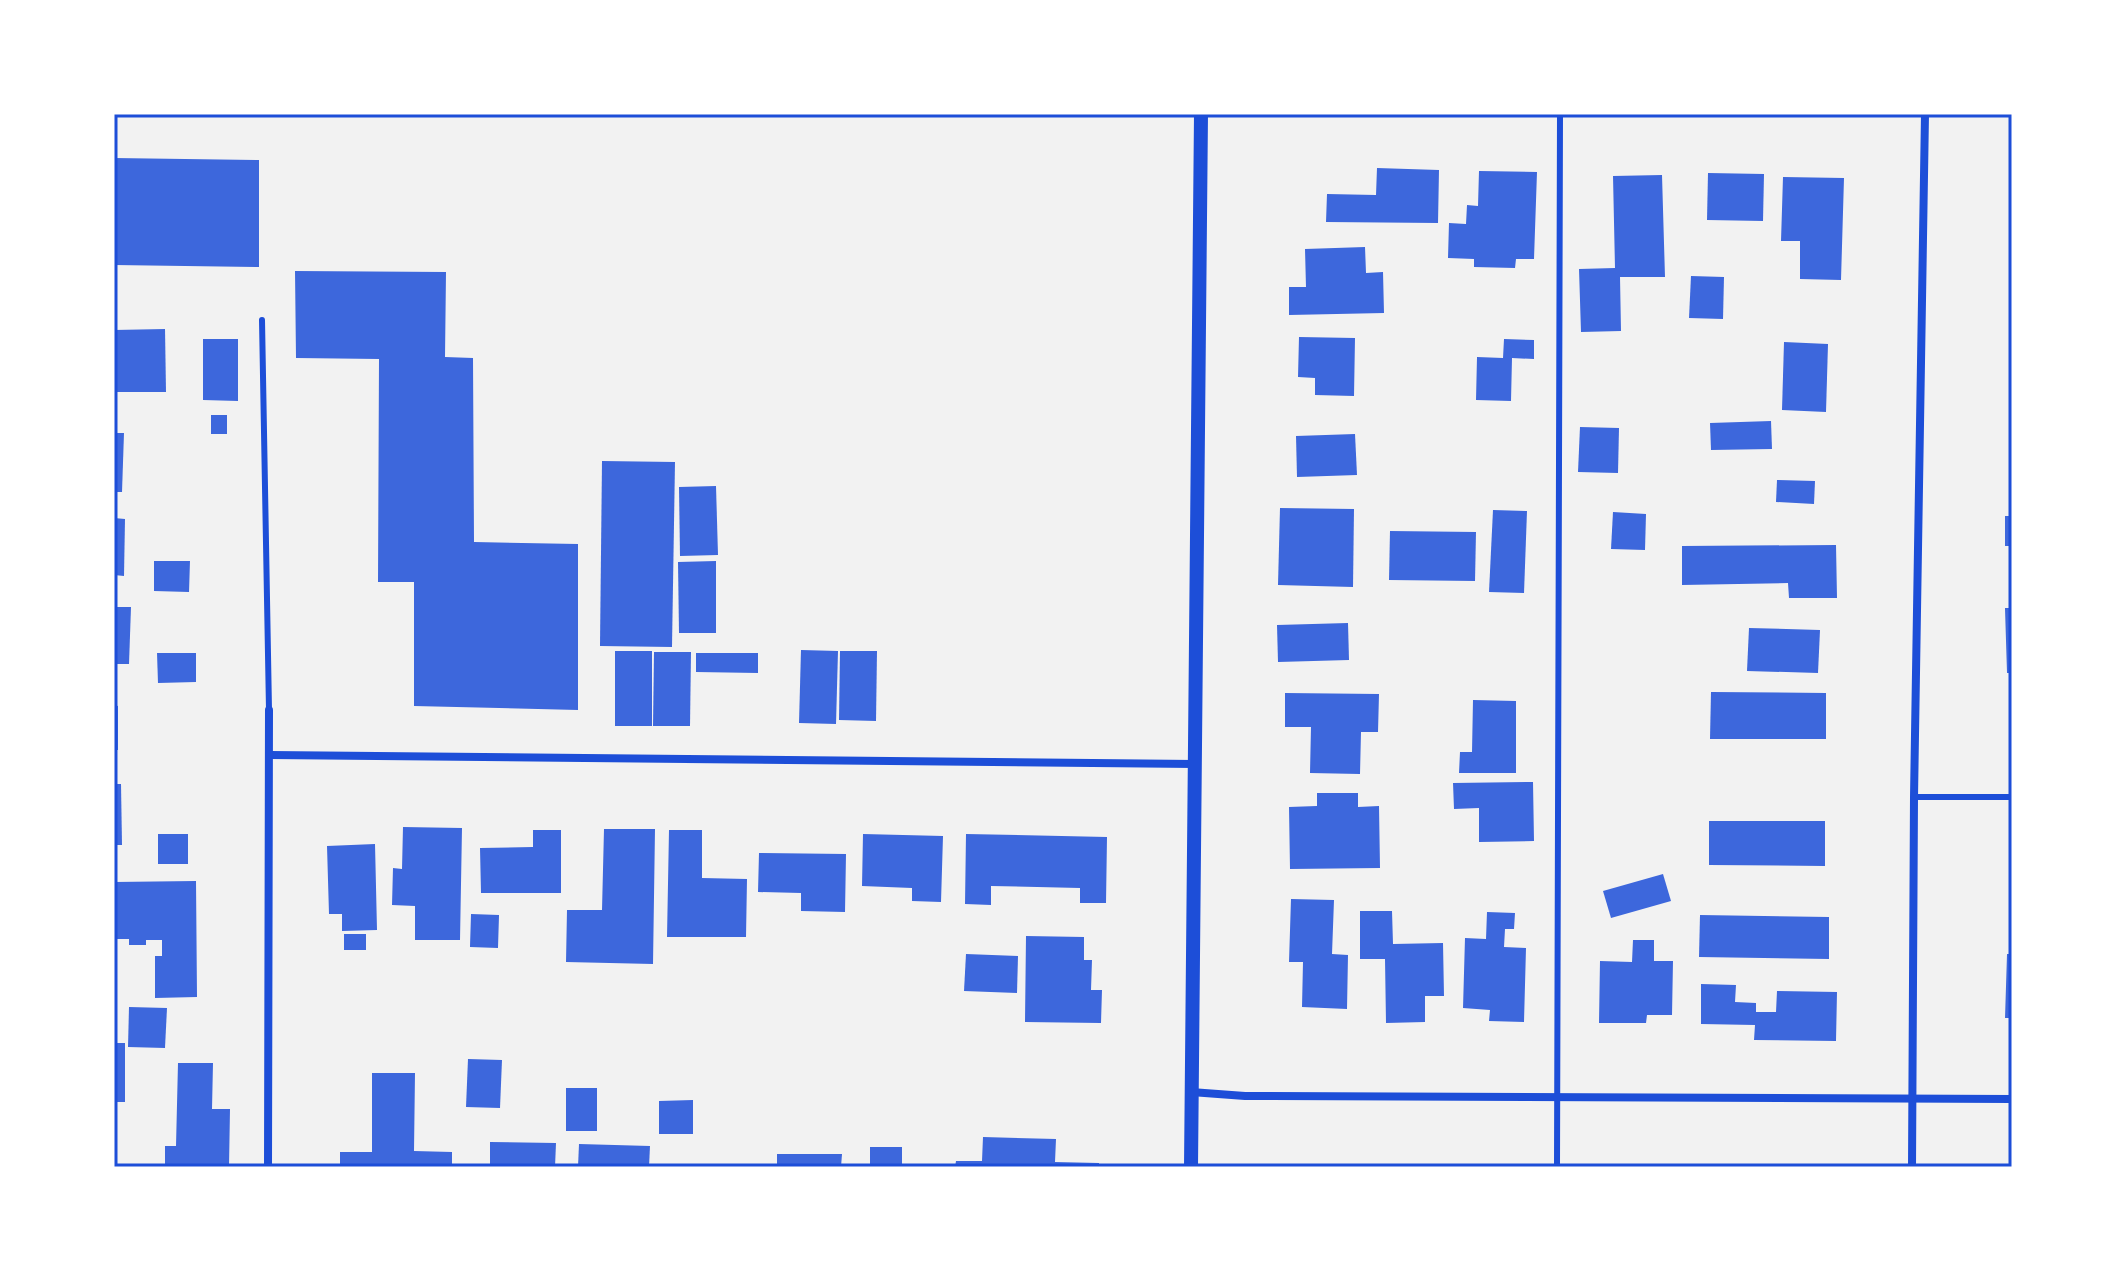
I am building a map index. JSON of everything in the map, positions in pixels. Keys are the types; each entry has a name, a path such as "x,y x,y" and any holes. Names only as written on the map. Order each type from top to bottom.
{"street":[{"path":"1191,1167 1201,114"},
{"path":"1912,1167 1914,797 1925,114"},
{"path":"268,1167 269,710"},
{"path":"270,755 1195,764"},
{"path":"1191,1092 1245,1096 2012,1099"}],"lane":[{"path":"1557,1167 1560,114"},
{"path":"262,320 269,710"},
{"path":"1914,797 2012,797"}],"building":[{"path":"114,158 259,160 259,267 114,265"},
{"path":"1377,168 1439,170 1438,223 1326,222 1327,194 1376,195"},
{"path":"1479,171 1537,172 1534,259 1516,259 1515,268 1474,267 1474,259 1448,258 1449,223 1466,224 1467,205 1478,206"},
{"path":"1708,173 1764,174 1763,221 1707,220"},
{"path":"1662,175 1665,277 1620,277 1621,331 1581,332 1579,269 1615,268 1613,176"},
{"path":"1783,177 1844,178 1841,280 1800,279 1800,241 1781,241"},
{"path":"1365,247 1366,273 1383,272 1384,313 1289,315 1289,287 1306,287 1305,249"},
{"path":"295,271 446,272 445,357 473,358 474,542 578,544 578,710 414,706 414,582 378,582 379,359 296,358"},
{"path":"1691,276 1724,277 1723,319 1689,318"},
{"path":"165,329 166,392 114,392 114,330"},
{"path":"1299,337 1355,338 1354,396 1315,395 1315,378 1298,377"},
{"path":"203,339 238,339 238,401 203,400"},
{"path":"1504,339 1534,340 1534,359 1512,358 1511,401 1476,400 1477,357 1503,358"},
{"path":"1784,342 1828,344 1826,412 1782,410"},
{"path":"211,415 227,415 227,434 211,434"},
{"path":"1771,421 1772,449 1711,450 1710,423"},
{"path":"1580,427 1619,428 1618,473 1578,472"},
{"path":"114,433 124,433 122,492 114,492"},
{"path":"1355,434 1357,475 1297,477 1296,436"},
{"path":"602,461 675,462 672,647 600,646"},
{"path":"1777,480 1815,481 1814,504 1776,502"},
{"path":"716,486 718,555 680,556 679,487"},
{"path":"1280,508 1354,509 1353,587 1278,585"},
{"path":"1493,510 1527,511 1524,593 1489,592"},
{"path":"1613,512 1646,514 1645,550 1611,549"},
{"path":"2005,516 2012,516 2012,546 2005,546"},
{"path":"114,518 125,519 124,576 114,575"},
{"path":"1390,531 1476,532 1475,581 1389,580"},
{"path":"1836,545 1837,598 1789,598 1788,583 1682,585 1682,546"},
{"path":"154,561 190,561 189,592 154,591"},
{"path":"716,561 716,633 679,633 678,562"},
{"path":"114,607 131,607 129,664 114,664"},
{"path":"2005,608 2012,608 2012,673 2007,673"},
{"path":"1348,623 1349,660 1278,662 1277,625"},
{"path":"1749,628 1820,630 1818,673 1747,671"},
{"path":"801,650 838,651 836,724 799,723"},
{"path":"615,651 652,651 652,726 615,726"},
{"path":"840,651 877,651 876,721 839,720"},
{"path":"654,652 691,652 690,726 653,726"},
{"path":"157,653 196,653 196,682 158,683"},
{"path":"696,653 758,653 758,673 696,672"},
{"path":"1711,692 1826,693 1826,739 1710,739"},
{"path":"1285,693 1379,694 1378,732 1361,732 1360,774 1310,773 1311,727 1285,727"},
{"path":"1473,700 1516,701 1516,773 1459,773 1460,752 1472,752"},
{"path":"114,705 118,706 118,750 114,750"},
{"path":"1533,782 1534,841 1479,842 1479,808 1454,809 1453,783"},
{"path":"114,784 121,784 122,845 114,845"},
{"path":"1317,793 1358,793 1358,807 1379,806 1380,868 1290,869 1289,807 1317,806"},
{"path":"1709,821 1825,821 1825,866 1709,865"},
{"path":"403,827 462,828 460,940 415,940 415,906 392,905 393,868 402,869"},
{"path":"604,829 655,829 653,964 566,962 567,910 602,910"},
{"path":"533,830 561,830 561,893 481,893 480,848 533,847"},
{"path":"669,830 702,830 702,878 747,879 746,937 667,937"},
{"path":"158,834 188,834 188,864 158,864"},
{"path":"863,834 943,836 941,902 912,901 912,888 862,886"},
{"path":"966,834 1107,837 1106,903 1080,903 1080,888 991,886 991,905 965,904"},
{"path":"375,844 377,930 342,931 342,914 329,914 327,846"},
{"path":"759,853 846,854 845,912 801,911 801,893 758,892"},
{"path":"1663,874 1671,901 1611,918 1603,891"},
{"path":"196,881 197,997 155,998 155,956 162,956 162,940 146,940 146,945 129,945 129,939 116,939 114,882"},
{"path":"1291,899 1334,900 1332,954 1348,955 1347,1009 1302,1007 1303,962 1289,962"},
{"path":"1360,911 1392,911 1393,944 1443,943 1444,996 1425,996 1425,1022 1386,1023 1385,959 1360,959"},
{"path":"1487,912 1515,913 1514,929 1505,929 1504,947 1526,948 1524,1022 1489,1021 1490,1010 1463,1008 1465,938 1486,939"},
{"path":"471,914 499,915 498,948 470,947"},
{"path":"1700,915 1829,917 1829,959 1699,957"},
{"path":"344,934 366,934 366,950 344,950"},
{"path":"1026,936 1084,937 1084,960 1092,960 1091,990 1102,990 1101,1023 1025,1022"},
{"path":"1633,940 1654,940 1654,961 1673,961 1672,1015 1647,1015 1646,1023 1599,1023 1600,961 1632,962"},
{"path":"966,954 1018,956 1017,993 964,991"},
{"path":"2007,954 2012,954 2012,1018 2005,1018"},
{"path":"1701,984 1736,985 1735,1002 1756,1003 1756,1012 1776,1012 1777,991 1837,992 1836,1041 1754,1040 1755,1025 1701,1024"},
{"path":"129,1007 167,1008 165,1048 128,1047"},
{"path":"114,1043 125,1043 125,1102 114,1102"},
{"path":"468,1059 502,1060 500,1108 466,1107"},
{"path":"178,1063 213,1063 212,1109 230,1109 229,1167 165,1167 165,1146 176,1146"},
{"path":"372,1073 415,1073 414,1151 452,1152 452,1167 340,1167 340,1152 372,1152"},
{"path":"566,1088 597,1088 597,1131 566,1131"},
{"path":"693,1100 693,1134 659,1134 659,1101"},
{"path":"983,1137 1056,1139 1055,1162 1099,1163 1099,1167 955,1167 956,1161 982,1161"},
{"path":"490,1142 556,1143 555,1167 490,1167"},
{"path":"579,1144 650,1146 649,1167 578,1167"},
{"path":"870,1147 902,1147 902,1164 919,1164 919,1167 870,1167"},
{"path":"777,1154 842,1154 841,1167 777,1167"}]}
